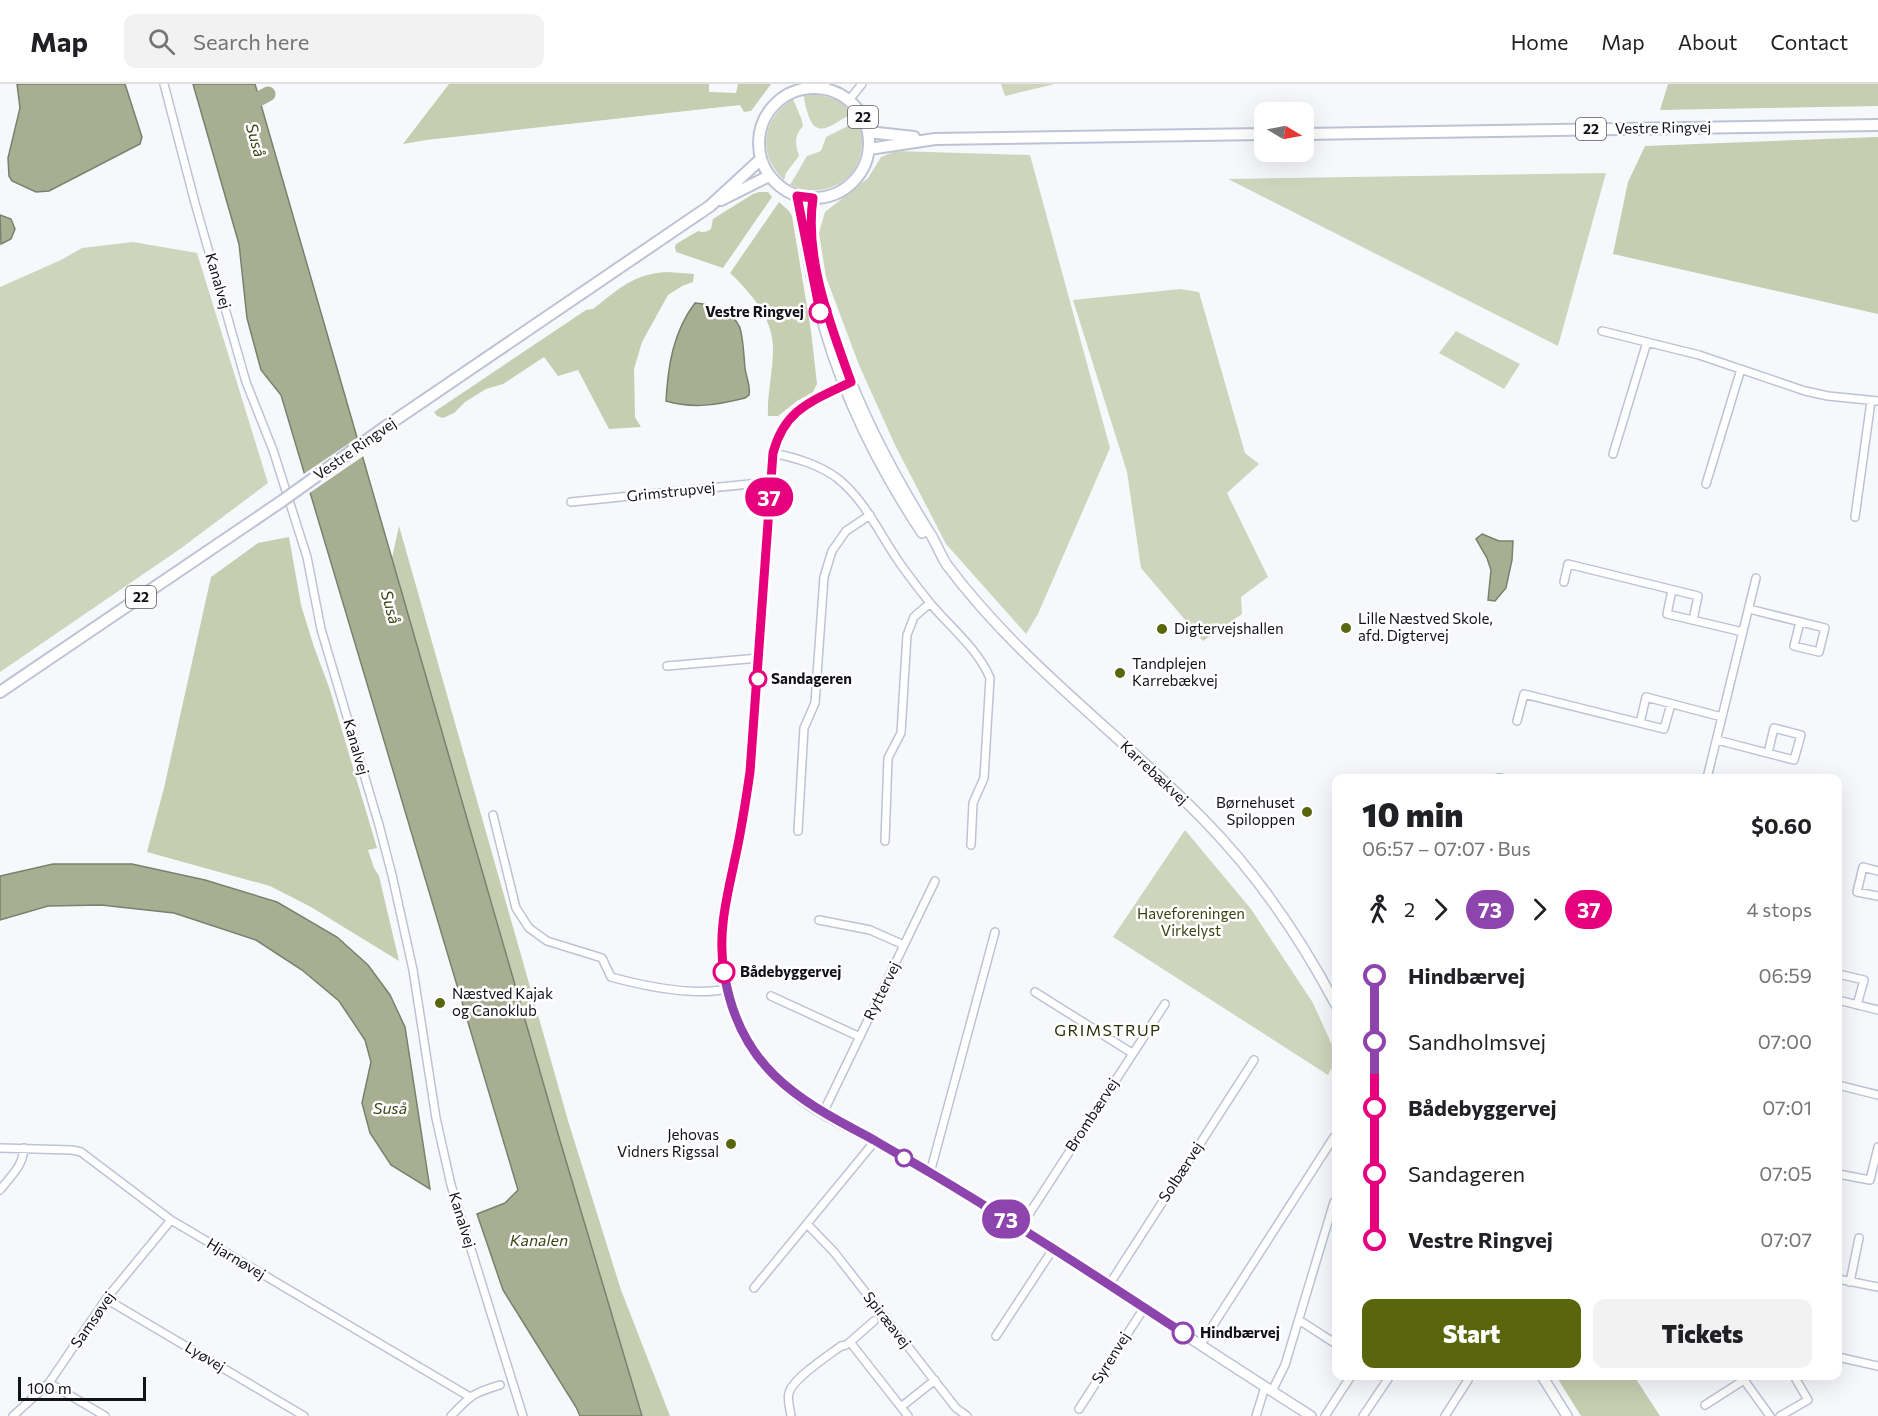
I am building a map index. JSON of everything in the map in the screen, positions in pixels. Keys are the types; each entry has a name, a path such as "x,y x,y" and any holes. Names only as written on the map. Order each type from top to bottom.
{"main road":[{"name":"22","path":"807,86 824,86 849,100 861,114 868,132 869,149 861,171 846,188 835,194 813,198 797,196 777,185 769,176 761,159 759,135 767,113 784,96 807,86"},
{"name":"Vestre Ringvej","path":"1314,134 1878,125"},
{"name":"22","path":"868,132 935,139 1254,134"},
{"name":"22","path":"869,149 935,139"},
{"name":"Vestre Ringvej","path":"710,206 761,159"},
{"name":"Vestre Ringvej","path":"0,692 710,206 769,176"}],"street":[{"name":"Kanalvej","path":"164,84 246,382 273,450 307,557 321,629 392,875 414,973 436,1118 451,1185 523,1416"},
{"path":"849,100 862,84"},
{"name":"Karrebækvej","path":"797,196 820,312 868,442 932,548 982,608 1023,651 1205,820 1239,858 1289,927 1332,998"},
{"name":"Karrebækvej","path":"813,198 811,234 818,276 847,384 910,502 946,563"},
{"path":"1602,331 1698,355 1805,391 1874,401 1855,517"},
{"path":"1613,454 1647,342"},
{"path":"1706,484 1741,369"},
{"path":"847,384 811,401 794,415 778,435 773,453 750,772 721,933 722,960 727,989 736,1017 756,1054 774,1076 799,1097 1020,1228 1311,1416"},
{"path":"773,453 817,466 837,478 870,515 897,558 930,603 985,665 990,678 984,778 973,803 971,845"},
{"name":"Grimstrupvej","path":"571,502 770,482"},
{"path":"798,831 804,728 815,703 824,577 831,551 846,531 870,515"},
{"path":"1564,582 1568,564 1698,596 1693,620"},
{"path":"1708,774 1756,578"},
{"path":"1672,590 1667,614 1743,632"},
{"path":"885,841 888,758 901,733 907,635 915,617 930,603"},
{"path":"1749,609 1825,628 1819,652 1794,646 1800,622"},
{"path":"667,666 759,658"},
{"path":"1517,721 1524,694 1665,729 1671,704"},
{"path":"1640,723 1646,698 1722,717"},
{"path":"1717,740 1794,760 1800,735 1774,728 1768,753"},
{"path":"493,815 516,908 529,928 547,941 602,958 611,977 648,987 683,990 727,989"},
{"path":"1878,870 1863,867 1857,892 1878,896"},
{"name":"Ryttervej","path":"823,1113 935,881"},
{"name":"Ryttervej","path":"819,920 870,930 904,945"},
{"path":"930,1173 995,932"},
{"path":"1842,975 1864,980 1857,1005"},
{"path":"1035,992 1132,1053"},
{"name":"Ryttervej","path":"771,996 860,1037"},
{"path":"1842,1001 1878,1010"},
{"name":"Brombærvej","path":"1020,1228 1165,1004"},
{"name":"Solbærvej","path":"1109,1285 1254,1060"},
{"path":"1842,1086 1878,1095"},
{"path":"1200,1344 1332,1140"},
{"path":"754,1288 875,1141"},
{"name":"Hjarnøvej","path":"0,1148 81,1152 171,1220 470,1396"},
{"path":"0,1190 20,1165 24,1148"},
{"path":"1842,1175 1870,1180 1878,1148"},
{"path":"1256,1416 1269,1389 1285,1365 1332,1214"},
{"name":"Samsøvej","path":"13,1416 50,1383 106,1299 171,1220"},
{"name":"Spiræavej","path":"807,1224 834,1252 956,1408 967,1416"},
{"path":"1850,1282 1859,1238"},
{"path":"996,1336 1053,1249"},
{"path":"1842,1280 1878,1287"},
{"name":"Lyøvej","path":"106,1299 304,1416"},
{"name":"Syrenvej","path":"1079,1409 1144,1308"},
{"path":"1299,1320 1332,1341"},
{"path":"791,1416 789,1391 796,1381 874,1322"},
{"path":"850,1342 908,1416"},
{"path":"1842,1358 1878,1366"},
{"path":"901,1407 935,1380"},
{"path":"1325,1416 1348,1380"},
{"path":"1364,1416 1387,1380"},
{"path":"1445,1416 1468,1380"},
{"path":"1544,1380 1567,1416"},
{"path":"1705,1405 1744,1380 1770,1416"},
{"path":"1780,1416 1808,1400 1796,1380"},
{"path":"50,1383 105,1416"},
{"path":"451,1416 470,1396 501,1385"}],"green space":[{"path":"1001,84 1055,84 1005,96"},
{"path":"815,94 838,100 853,114 827,128 816,127 808,114 804,96"},
{"path":"793,99 803,126 796,140 799,156 786,173 784,180 770,160 766,138 774,117"},
{"path":"856,122 862,134 860,157 855,168 847,177 827,189 803,189 790,185 807,156 821,151 826,137"},
{"path":"896,151 1030,155 1110,448 1038,614 1026,634 946,544 895,445 859,365 826,277 819,233 825,212 868,178 881,157"},
{"path":"1606,173 1558,346 1228,179"},
{"path":"133,242 197,253 268,483 180,549 0,672 0,287 61,260 82,248"},
{"path":"1180,289 1199,292 1245,453 1259,464 1227,493 1268,577 1241,597 1242,614 1203,641 1141,568 1127,472 1073,300"},
{"path":"1456,331 1520,364 1504,389 1439,353"},
{"name":"Haveforeningen Virkelyst","path":"1185,830 1251,909 1313,1003 1332,1045 1332,1068 1328,1075 1113,937"}],"shaded area":[{"path":"449,84 709,84 709,92 736,93 738,84 771,84 751,111 744,112 740,105 403,144"},
{"path":"1668,84 1878,84 1878,106 1660,110"},
{"path":"1878,137 1878,314 1613,254 1628,182 1645,146"},
{"path":"759,192 768,192 772,197 723,268 676,252 676,244 698,231 711,229 713,219"},
{"path":"779,202 792,216 811,331 817,384 813,392 778,416 768,416 772,338 759,307 730,273"},
{"path":"655,273 694,274 693,282 668,295 642,342 634,369 635,417 641,427 609,429 578,370 558,376 544,357 503,384 486,389 465,402 454,413 443,418 434,412 586,310 593,309 627,284"},
{"path":"399,526 569,1124 621,1290 670,1416 642,1416 392,558"},
{"path":"289,537 301,605 329,687 377,848 368,850 379,876 399,961 311,907 270,886 147,852 164,788 211,577 258,543"},
{"path":"1558,1380 1637,1380 1660,1416 1581,1416"}],"water":[{"path":"17,84 125,84 142,137 140,144 49,191 36,192 12,181 9,176 8,158 20,108"},
{"name":"Kanalen","path":"193,84 255,84 558,1134 642,1416 580,1416 503,1290 477,1214 505,1203 518,1190 281,395 261,370 247,318 239,244"},
{"path":"0,215 11,219 15,229 11,239 1,244"},
{"path":"695,303 726,312 739,326 749,388 749,395 745,398 705,405 686,405 666,401 673,350 681,326"},
{"path":"1482,534 1499,541 1513,541 1512,560 1506,588 1495,601 1488,600 1491,570 1476,539"},
{"name":"Suså","path":"53,864 132,864 205,880 277,902 337,937 368,965 390,995 405,1027 430,1189 391,1165 370,1133 362,1103 371,1062 365,1040 339,1001 302,970 256,940 174,913 101,905 48,906 0,920 0,876"}],"pier":[{"path":"360,436 365,455 308,494 302,475"}],"waterway":[{"path":"242,108 268,94"}],"bus line":[{"name":"37","path":"724,972 721,933 724,908 744,813 750,772 773,453 778,435 787,421 801,408 851,382 826,310 818,276 811,234 813,198 797,196 820,312"},
{"name":"73","path":"724,972 736,1017 745,1036 774,1076 799,1097 1020,1228 1183,1333"}],"place":[{"name":"Vestre Ringvej","path":"820,312"},
{"name":"Lille Næstved Skole, afd. Digtervej","path":"1346,628"},
{"name":"Digtervejshallen","path":"1162,629"},
{"name":"Tandplejen Karrebækvej","path":"1120,673"},
{"name":"Sandageren","path":"758,679"},
{"name":"Børnehuset Spiloppen","path":"1307,812"},
{"name":"Bådebyggervej","path":"724,972"},
{"name":"Næstved Kajak og Canoklub","path":"440,1003"},
{"name":"Jehovas Vidners Rigssal","path":"731,1144"},
{"name":"Hindbærvej","path":"1183,1333"}],"district":[{"name":"GRIMSTRUP","path":"1108,1030"}]}
